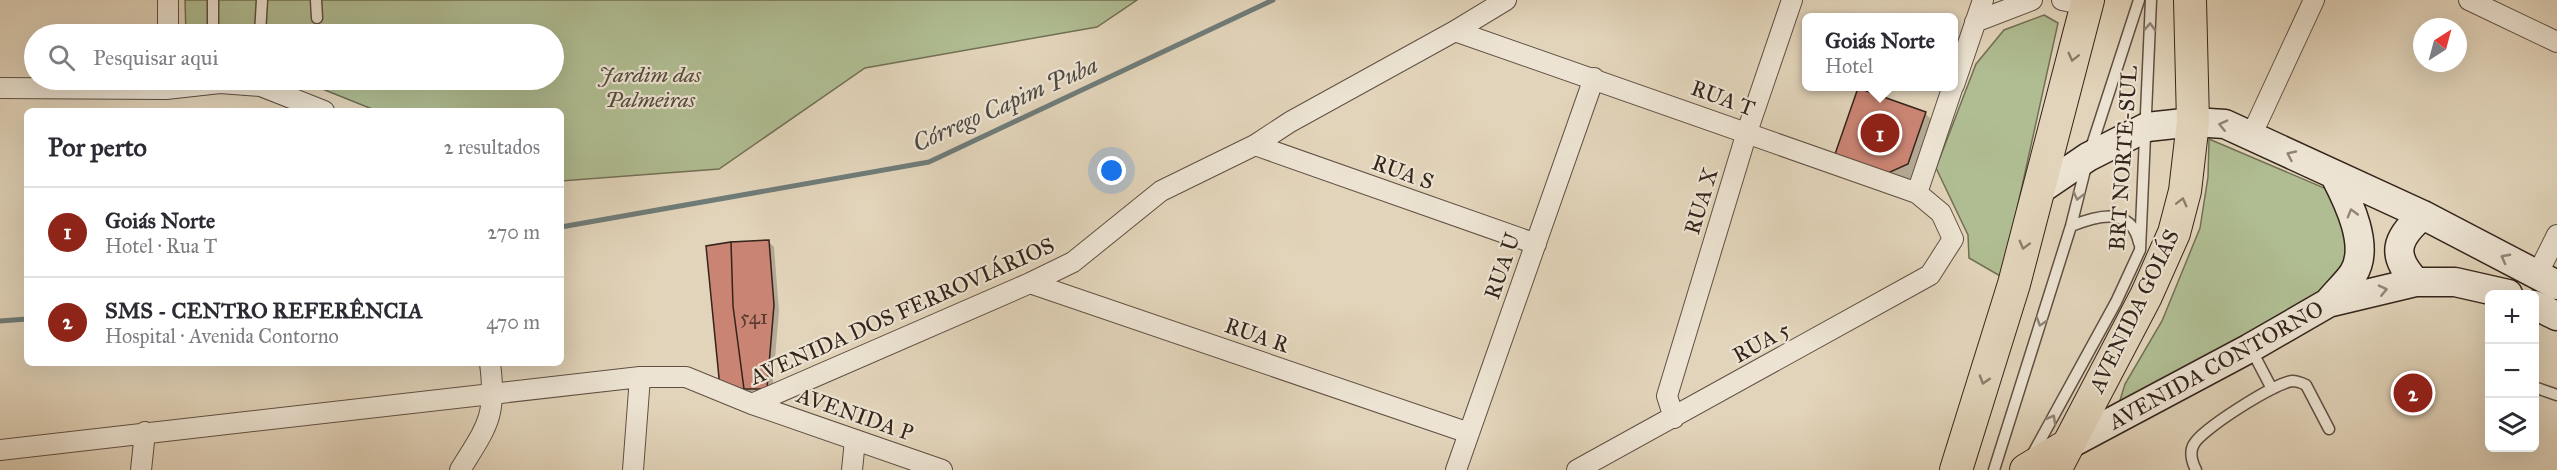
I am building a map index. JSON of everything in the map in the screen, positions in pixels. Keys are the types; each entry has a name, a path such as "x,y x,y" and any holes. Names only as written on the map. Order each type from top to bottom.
{"main road":[{"name":"AVENIDA GOIÁS","path":"2061,457 2146,296 2174,233 2185,191 2193,122 2190,0"},
{"path":"1956,470 2014,284 2038,191 2078,2"},
{"path":"2038,191 2088,157 2147,128 2193,122 2225,124 2423,215 2547,280"},
{"path":"2328,303 2354,273 2359,259 2356,228 2349,202 2335,176"},
{"path":"2416,282 2402,267 2398,250 2408,228 2423,215"},
{"name":"AVENIDA CONTORNO","path":"2061,457 2328,303 2416,282 2455,282 2490,290"},
{"path":"2539,307 2557,316"},
{"path":"2025,470 2061,457"}],"street":[{"path":"168,0 168,24"},
{"name":"AVENIDA DOS FERROVIÁRIOS","path":"0,450 640,376 686,377 752,404 1030,284 1073,262 1161,191 1255,145 1290,122 1455,31 1506,0"},
{"name":"RUA X","path":"1674,418 1667,396 1747,132 1792,0"},
{"path":"1958,71 1983,0"},
{"path":"1975,22 1999,0"},
{"path":"1975,22 2032,0"},
{"path":"2251,136 2314,0"},
{"path":"2469,0 2557,42"},
{"name":"RUA T","path":"1455,31 1917,193 1941,213 1953,239"},
{"name":"RUA U","path":"1456,470 1594,78"},
{"path":"0,88 24,87"},
{"path":"271,90 316,108"},
{"path":"1917,193 1951,91"},
{"name":"RUA S","path":"1255,145 1536,244"},
{"path":"2547,280 2557,235"},
{"name":"RUA 5","path":"1577,470 1930,275 1953,239"},
{"name":"RUA R","path":"1030,284 1469,433"},
{"path":"460,470 488,423 494,394 490,366"},
{"path":"633,470 640,376"},
{"name":"AVENIDA P","path":"752,404 942,470"},
{"path":"141,470 145,432"},
{"path":"852,470 855,440"}],"lane":[{"path":"213,0 213,24"},
{"path":"261,24 262,0"},
{"path":"316,0 317,18"},
{"name":"BRT NORTE-SUL","path":"1994,470 2071,226 2088,157 2139,0"},
{"name":"BRT NORTE-SUL","path":"2025,470 2116,302 2140,250 2151,0"},
{"path":"2071,226 2097,216 2110,215 2133,228 2138,237 2140,250"},
{"path":"2250,348 2272,389"},
{"path":"2196,470 2191,461 2193,446 2201,434 2272,389 2292,381 2306,385 2329,429"},
{"path":"2539,388 2557,395"}],"green space":[{"name":"Jardim das Palmeiras","path":"185,0 1137,0 1097,27 865,68 719,169 564,181 564,108 370,108 325,90 564,90 564,24 186,24"},
{"path":"2044,15 2058,23 2002,277 1969,258 1968,235 1936,168 1976,64 2004,30"},
{"path":"2209,139 2329,190 2349,220 2346,276 2116,413 2125,384 2162,321 2200,228 2208,177"}],"building":[{"path":"1857,91 1866,91 1926,112 1908,164 1888,173 1835,154"},
{"path":"769,240 774,305 767,389 744,389 733,306 731,242"},
{"path":"731,242 733,306 744,389 720,388 706,246"}],"waterway":[{"name":"Córrego Capim Puba","path":"564,226 929,162 1273,0"},
{"name":"Córrego Capim Puba","path":"0,321 24,319"}],"place":[{"name":"Goiás Norte","path":"1880,133"},
{"name":"SMS - CENTRO REFERÊNCIA","path":"2413,393"}]}
